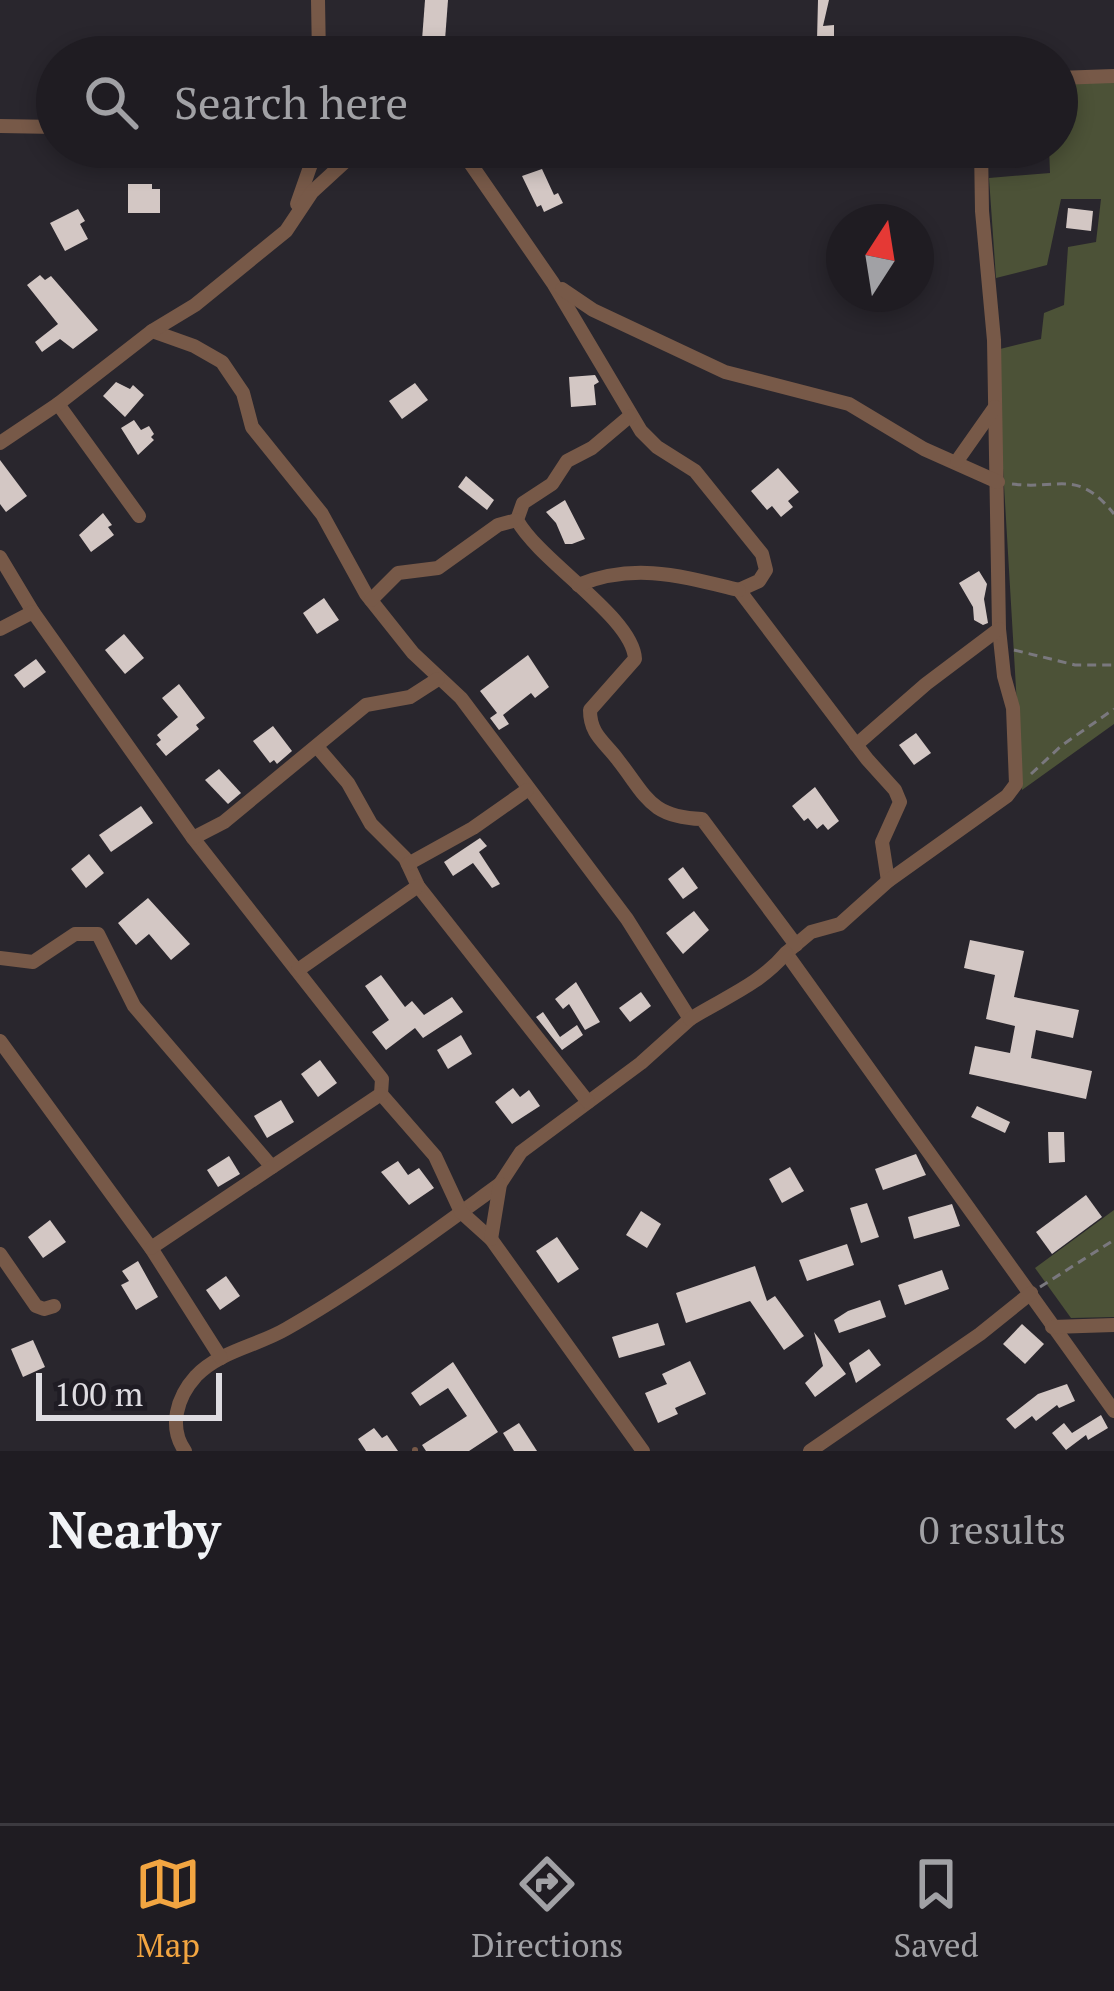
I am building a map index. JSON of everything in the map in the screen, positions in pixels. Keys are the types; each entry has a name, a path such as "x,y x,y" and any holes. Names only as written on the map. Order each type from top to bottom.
{"street":[{"path":"318,0 319,36"},
{"path":"1078,77 1114,76"},
{"path":"0,125 36,126"},
{"path":"286,231 309,168"},
{"path":"0,443 152,331 195,305 286,231 312,192 338,168"},
{"path":"474,168 553,283 631,416 657,447 695,471 762,554 766,570 759,581 739,590 644,570 578,585"},
{"path":"185,1451 177,1439 175,1415 196,1376 221,1358 285,1330 500,1184 521,1153 690,1019 747,989 812,932 839,924 888,881 1007,796 1016,784 1012,708 999,629 994,340 981,168"},
{"path":"553,283 593,310 725,372 829,396 924,449 998,482"},
{"path":"152,331 221,362 243,392 253,427 322,514 370,600 438,679 461,698 627,919 690,1019"},
{"path":"58,404 139,516"},
{"path":"957,461 995,407"},
{"path":"631,416 592,448 567,461 552,484 523,503 517,520 526,537 634,646 635,659 590,710 590,724 646,802 675,818 702,819 1114,1411"},
{"path":"370,600 398,573 438,568 498,525 517,520"},
{"path":"0,557 33,612 193,838 382,1079 381,1094 435,1156 461,1212 491,1239 643,1451"},
{"path":"739,590 895,790 900,802 882,842 888,881"},
{"path":"0,629 33,612"},
{"path":"856,745 999,629"},
{"path":"193,838 224,822 366,705 410,697 438,679"},
{"path":"318,748 349,783 371,824 408,864 418,886 588,1102"},
{"path":"408,864 473,828 527,790"},
{"path":"298,970 418,886"},
{"path":"0,958 33,962 75,934 98,934 134,1006 272,1167"},
{"path":"0,1041 151,1248 221,1358"},
{"path":"151,1248 381,1094"},
{"path":"491,1239 500,1184"},
{"path":"0,1254 36,1306 54,1306"},
{"path":"810,1451 980,1334 1031,1293"},
{"path":"1052,1327 1114,1325"}],"path":[{"path":"998,482 1070,481 1102,500 1114,514"},
{"path":"1000,646 1075,665 1114,665"},
{"path":"1016,784 1114,709"},
{"path":"1031,1293 1114,1240"}],"green space":[{"path":"1114,80 1114,724 1022,790 996,350 1041,339 1044,313 1064,305 1068,247 1096,242 1101,199 1061,199 1047,265 996,278 989,178 1078,168 1078,82"},
{"path":"1114,1210 1114,1317 1071,1318 1035,1268"}],"building":[{"path":"425,0 448,0 445,36 422,36"},
{"path":"818,0 829,0 823,26 834,25 834,36 817,36"},
{"path":"542,169 563,203 544,212 522,176"},
{"path":"128,184 152,184 152,189 160,189 160,213 128,213"},
{"path":"1068,208 1093,211 1091,231 1066,228"},
{"path":"78,209 88,239 65,251 50,223"},
{"path":"40,275 45,280 51,276 98,330 73,349 60,339 42,352 35,342 58,324 27,285"},
{"path":"595,375 599,382 594,385 596,405 571,407 569,377"},
{"path":"116,382 130,389 133,385 144,395 125,417 103,396"},
{"path":"415,383 428,400 402,419 389,401"},
{"path":"134,420 141,430 149,426 154,434 154,440 138,455 121,428"},
{"path":"0,460 27,496 6,512 0,504"},
{"path":"778,468 799,492 788,501 793,507 781,517 772,506 767,510 751,491"},
{"path":"466,476 494,500 487,510 458,487"},
{"path":"565,500 585,539 572,544 565,544 546,512"},
{"path":"103,513 114,535 91,552 79,535"},
{"path":"979,571 987,584 988,623 983,625 974,620 973,607 959,583"},
{"path":"324,598 339,620 317,634 303,613"},
{"path":"124,634 144,658 125,674 105,650"},
{"path":"528,655 549,687 535,698 531,693 503,715 509,724 499,730 490,718 497,713 480,691"},
{"path":"36,659 46,672 24,688 14,675"},
{"path":"179,684 205,718 196,725 199,729 166,756 156,744 161,740 157,735 178,717 162,698"},
{"path":"273,726 292,751 277,764 270,763 253,741"},
{"path":"916,733 931,753 914,765 899,745"},
{"path":"219,769 241,793 228,804 205,780"},
{"path":"815,787 839,821 828,830 823,824 817,829 808,818 804,821 792,806"},
{"path":"141,806 153,823 111,852 99,835"},
{"path":"480,838 487,846 479,852 500,884 492,888 473,863 453,876 444,862"},
{"path":"89,854 104,873 86,888 71,869"},
{"path":"683,867 698,888 683,899 668,879"},
{"path":"148,898 190,944 171,960 149,934 136,945 118,923"},
{"path":"694,911 709,930 683,954 666,933"},
{"path":"970,940 1024,951 1014,997 1079,1010 1073,1038 1036,1030 1031,1058 1092,1071 1086,1099 969,1074 975,1046 1010,1053 1015,1026 986,1019 995,975 964,968"},
{"path":"381,975 405,1007 412,1001 424,1015 452,997 463,1012 423,1038 415,1028 386,1050 372,1032 389,1020 365,986"},
{"path":"576,982 600,1022 585,1030 569,1004 563,1009 555,999"},
{"path":"641,992 651,1006 630,1022 619,1008"},
{"path":"543,1012 560,1037 577,1025 583,1035 562,1050 536,1017"},
{"path":"461,1035 472,1054 448,1069 437,1050"},
{"path":"320,1060 337,1083 318,1097 301,1074"},
{"path":"513,1088 520,1097 529,1090 540,1106 512,1124 495,1102"},
{"path":"281,1100 294,1122 267,1138 254,1116"},
{"path":"977,1106 1010,1122 1005,1133 971,1117"},
{"path":"1048,1132 1064,1132 1065,1162 1049,1163"},
{"path":"916,1154 926,1175 883,1190 875,1169"},
{"path":"229,1156 240,1174 218,1187 207,1170"},
{"path":"398,1161 408,1175 419,1168 434,1188 409,1205 381,1172"},
{"path":"790,1167 804,1191 782,1203 769,1179"},
{"path":"1086,1195 1102,1217 1052,1254 1036,1232"},
{"path":"867,1203 879,1237 861,1243 850,1208"},
{"path":"952,1204 960,1226 914,1239 908,1217"},
{"path":"641,1211 661,1224 647,1248 626,1235"},
{"path":"50,1220 66,1242 43,1258 28,1237"},
{"path":"557,1237 579,1269 558,1283 536,1251"},
{"path":"847,1244 854,1265 807,1281 799,1260"},
{"path":"138,1261 158,1297 136,1310 121,1285 129,1281 122,1271"},
{"path":"755,1266 767,1301 775,1296 804,1336 784,1350 750,1301 686,1323 676,1293"},
{"path":"942,1270 949,1289 905,1305 898,1285"},
{"path":"226,1276 240,1296 220,1310 206,1290"},
{"path":"880,1300 886,1317 839,1333 834,1320"},
{"path":"658,1323 665,1345 619,1358 612,1337"},
{"path":"1022,1324 1044,1344 1025,1364 1003,1344"},
{"path":"814,1332 846,1374 815,1397 805,1383 823,1366"},
{"path":"33,1340 45,1367 23,1377 11,1349"},
{"path":"869,1349 881,1365 856,1383 849,1363"},
{"path":"690,1361 706,1394 675,1408 678,1414 658,1423 645,1393 667,1384 662,1374"},
{"path":"453,1362 498,1432 469,1451 426,1451 422,1445 467,1416 448,1388 420,1406 411,1393"},
{"path":"1067,1384 1075,1401 1057,1405 1036,1421 1032,1416 1015,1429 1006,1419 1038,1394"},
{"path":"1101,1415 1108,1428 1088,1440 1086,1435 1066,1450 1052,1433 1064,1423 1072,1433"},
{"path":"519,1423 537,1451 514,1451 503,1433"},
{"path":"374,1428 382,1438 387,1435 398,1451 366,1451 358,1439"}]}
